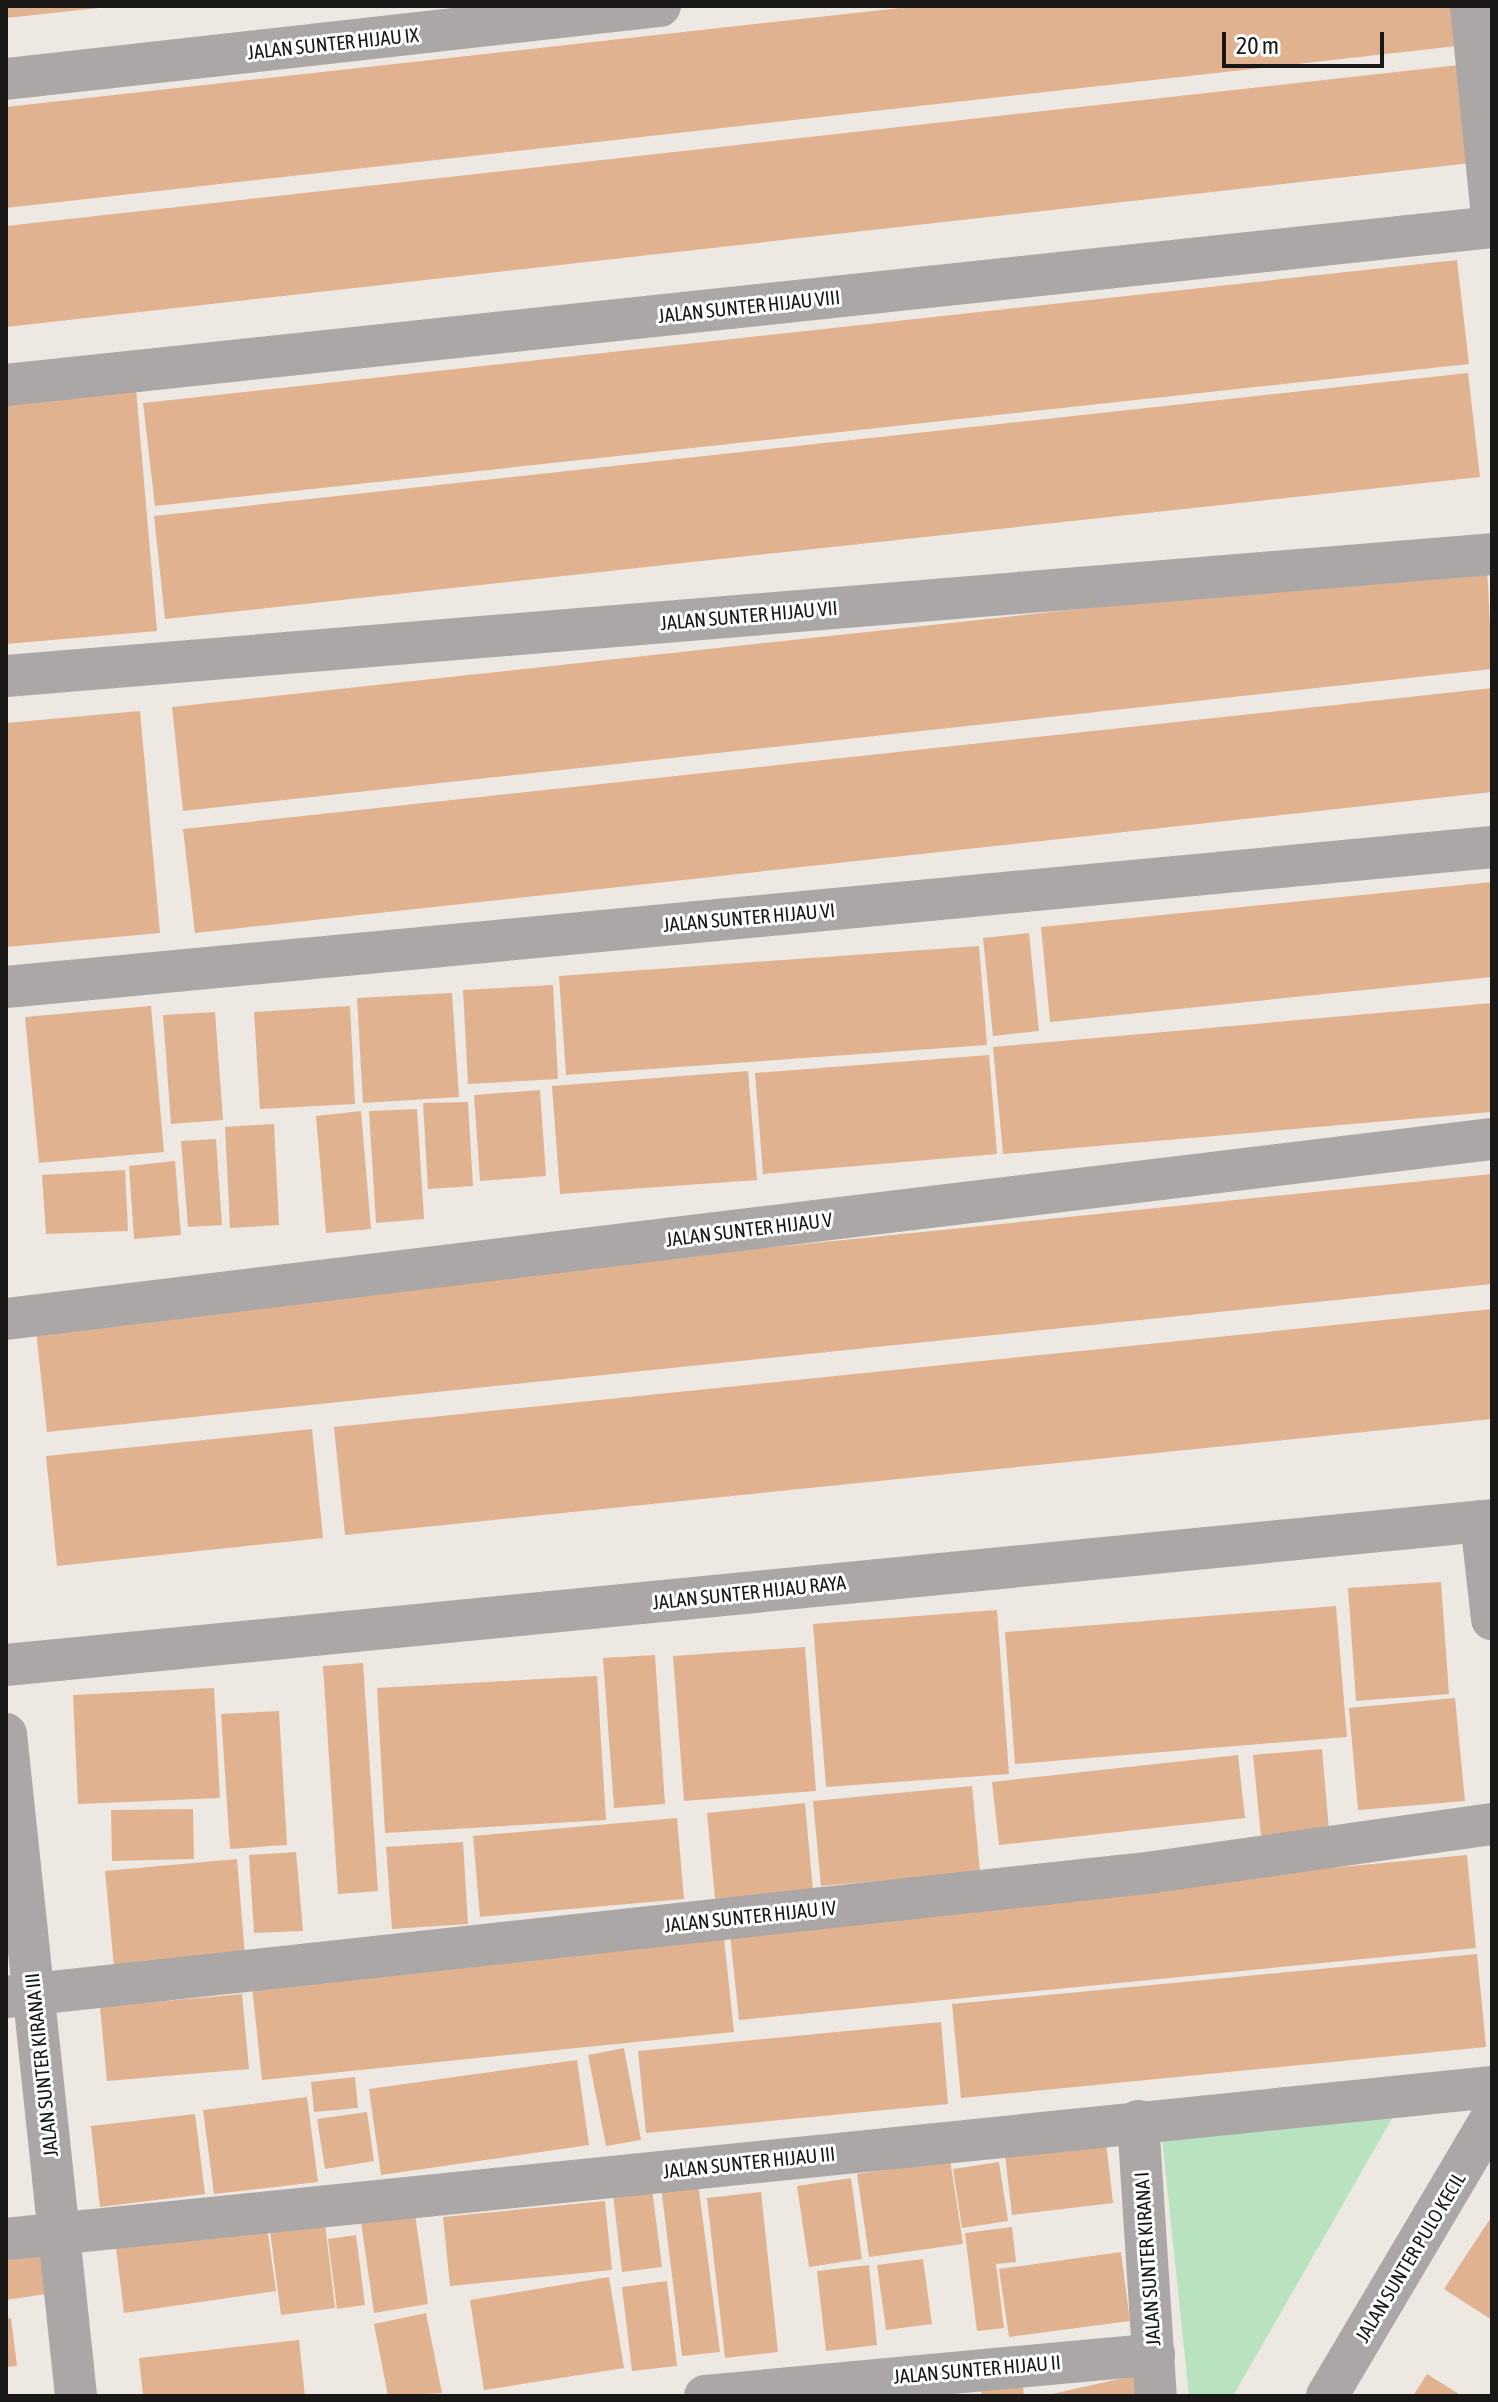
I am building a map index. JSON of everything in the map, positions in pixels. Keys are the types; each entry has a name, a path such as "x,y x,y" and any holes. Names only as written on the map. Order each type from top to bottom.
{"street":[{"name":"JALAN SUNTER HIJAU IX","path":"6,79 660,6"},
{"path":"1471,6 1492,216"},
{"name":"JALAN SUNTER HIJAU VIII","path":"6,385 1492,227"},
{"name":"JALAN SUNTER HIJAU VII","path":"6,676 1492,554"},
{"name":"JALAN SUNTER HIJAU VI","path":"6,987 1492,847"},
{"name":"JALAN SUNTER HIJAU V","path":"6,1319 1492,1139"},
{"path":"1487,1520 1492,1619"},
{"name":"JALAN SUNTER HIJAU RAYA","path":"6,1665 1487,1520"},
{"name":"JALAN SUNTER KIRANA III","path":"6,1734 20,1996 59,2234 76,2396"},
{"name":"JALAN SUNTER HIJAU IV","path":"20,1996 1154,1872 1492,1824"},
{"name":"JALAN SUNTER HIJAU III","path":"6,2239 1492,2087"},
{"name":"JALAN SUNTER PULO KECIL","path":"1327,2396 1492,2117"},
{"name":"JALAN SUNTER KIRANA I","path":"1138,2121 1156,2396"},
{"name":"JALAN SUNTER HIJAU II","path":"705,2396 1154,2354"}],"green space":[{"path":"1397,2110 1233,2396 1189,2396 1162,2138"}],"building":[{"path":"6,6 99,6 99,8 6,18"},
{"path":"918,6 1453,6 1457,46 6,208 6,107"},
{"path":"1459,65 1471,163 6,327 6,226"},
{"path":"1457,260 1469,364 155,506 143,403"},
{"path":"1468,373 1480,477 165,619 154,516"},
{"path":"136,389 157,631 6,644 6,401"},
{"path":"1487,565 1492,669 183,811 172,707"},
{"path":"1492,688 1492,792 195,933 183,829"},
{"path":"140,711 160,933 6,947 6,723"},
{"path":"1492,882 1492,977 1050,1022 1041,927"},
{"path":"1029,933 1039,1031 993,1036 983,938"},
{"path":"979,946 987,1045 566,1075 559,976"},
{"path":"553,985 558,1079 468,1084 463,990"},
{"path":"452,993 459,1097 363,1103 357,998"},
{"path":"1492,1003 1492,1112 1003,1154 993,1047"},
{"path":"151,1006 164,1152 39,1163 25,1017"},
{"path":"350,1006 355,1104 260,1109 254,1012"},
{"path":"215,1012 223,1120 171,1124 163,1015"},
{"path":"989,1055 997,1154 763,1174 755,1073"},
{"path":"748,1071 757,1180 560,1194 552,1086"},
{"path":"540,1090 546,1176 480,1181 474,1095"},
{"path":"468,1102 473,1186 428,1189 423,1103"},
{"path":"417,1109 424,1219 376,1223 369,1111"},
{"path":"361,1111 371,1229 326,1233 316,1116"},
{"path":"274,1124 279,1225 230,1228 225,1127"},
{"path":"216,1139 222,1225 188,1227 181,1141"},
{"path":"175,1161 181,1235 134,1239 129,1166"},
{"path":"125,1170 128,1231 46,1234 42,1175"},
{"path":"1492,1174 1492,1284 47,1432 35,1322"},
{"path":"1492,1309 1492,1419 345,1535 334,1427"},
{"path":"312,1429 323,1538 57,1566 46,1456"},
{"path":"1441,1582 1449,1694 1356,1701 1348,1588"},
{"path":"1336,1606 1347,1737 1015,1764 1005,1632"},
{"path":"997,1610 1009,1774 826,1787 813,1624"},
{"path":"805,1647 816,1791 684,1801 673,1656"},
{"path":"655,1655 665,1804 614,1808 603,1658"},
{"path":"363,1663 378,1891 338,1894 323,1666"},
{"path":"597,1676 606,1820 385,1833 377,1688"},
{"path":"214,1688 220,1798 78,1804 73,1695"},
{"path":"1455,1698 1465,1801 1358,1810 1349,1708"},
{"path":"279,1711 287,1845 230,1849 221,1714"},
{"path":"1322,1749 1329,1830 1261,1836 1253,1755"},
{"path":"1238,1755 1245,1818 999,1845 992,1782"},
{"path":"972,1786 980,1872 821,1886 813,1801"},
{"path":"805,1803 813,1891 715,1899 707,1813"},
{"path":"193,1809 194,1859 112,1861 111,1810"},
{"path":"677,1818 684,1899 480,1917 473,1836"},
{"path":"463,1842 468,1924 392,1929 386,1847"},
{"path":"296,1852 303,1931 254,1933 249,1855"},
{"path":"1467,1855 1476,1948 739,2020 729,1925"},
{"path":"237,1859 245,1956 114,1967 105,1871"},
{"path":"723,1929 734,2032 262,2080 251,1977"},
{"path":"1477,1954 1486,2047 961,2098 952,2004"},
{"path":"242,1994 249,2069 107,2081 100,2007"},
{"path":"941,2022 948,2104 646,2133 638,2051"},
{"path":"624,2048 641,2140 606,2146 588,2055"},
{"path":"577,2060 589,2145 381,2175 369,2089"},
{"path":"355,2077 358,2108 314,2112 311,2082"},
{"path":"307,2097 318,2182 214,2194 203,2110"},
{"path":"367,2112 374,2161 325,2169 317,2119"},
{"path":"195,2114 205,2194 100,2207 91,2126"},
{"path":"1106,2142 1113,2203 1012,2215 1005,2155"},
{"path":"950,2160 963,2244 869,2257 857,2174"},
{"path":"999,2162 1008,2221 962,2228 953,2169"},
{"path":"851,2178 862,2259 809,2267 797,2186"},
{"path":"698,2183 720,2352 682,2356 661,2187"},
{"path":"652,2189 662,2267 622,2272 613,2194"},
{"path":"761,2192 778,2352 725,2358 707,2198"},
{"path":"605,2201 612,2270 450,2286 443,2217"},
{"path":"414,2207 428,2304 374,2313 360,2215"},
{"path":"1492,2216 1492,2320 1444,2289"},
{"path":"266,2220 276,2291 124,2313 115,2240"},
{"path":"325,2224 335,2308 281,2315 270,2231"},
{"path":"1012,2227 1016,2262 996,2264 1004,2328 977,2331 965,2233"},
{"path":"356,2235 365,2305 337,2309 328,2239"},
{"path":"39,2241 46,2294 6,2300 6,2246"},
{"path":"1121,2252 1130,2321 1009,2337 999,2269"},
{"path":"923,2259 932,2324 886,2330 877,2265"},
{"path":"869,2265 877,2345 826,2351 817,2271"},
{"path":"609,2277 624,2368 484,2390 470,2300"},
{"path":"667,2281 677,2366 632,2371 622,2287"},
{"path":"426,2313 442,2393 388,2396 374,2324"},
{"path":"11,2318 17,2366 6,2367 6,2319"},
{"path":"299,2340 305,2396 143,2396 139,2358"},
{"path":"1021,2372 1024,2396 982,2396 979,2378"},
{"path":"1427,2374 1462,2396 1413,2396"},
{"path":"1137,2375 1142,2396 1052,2394"}]}
